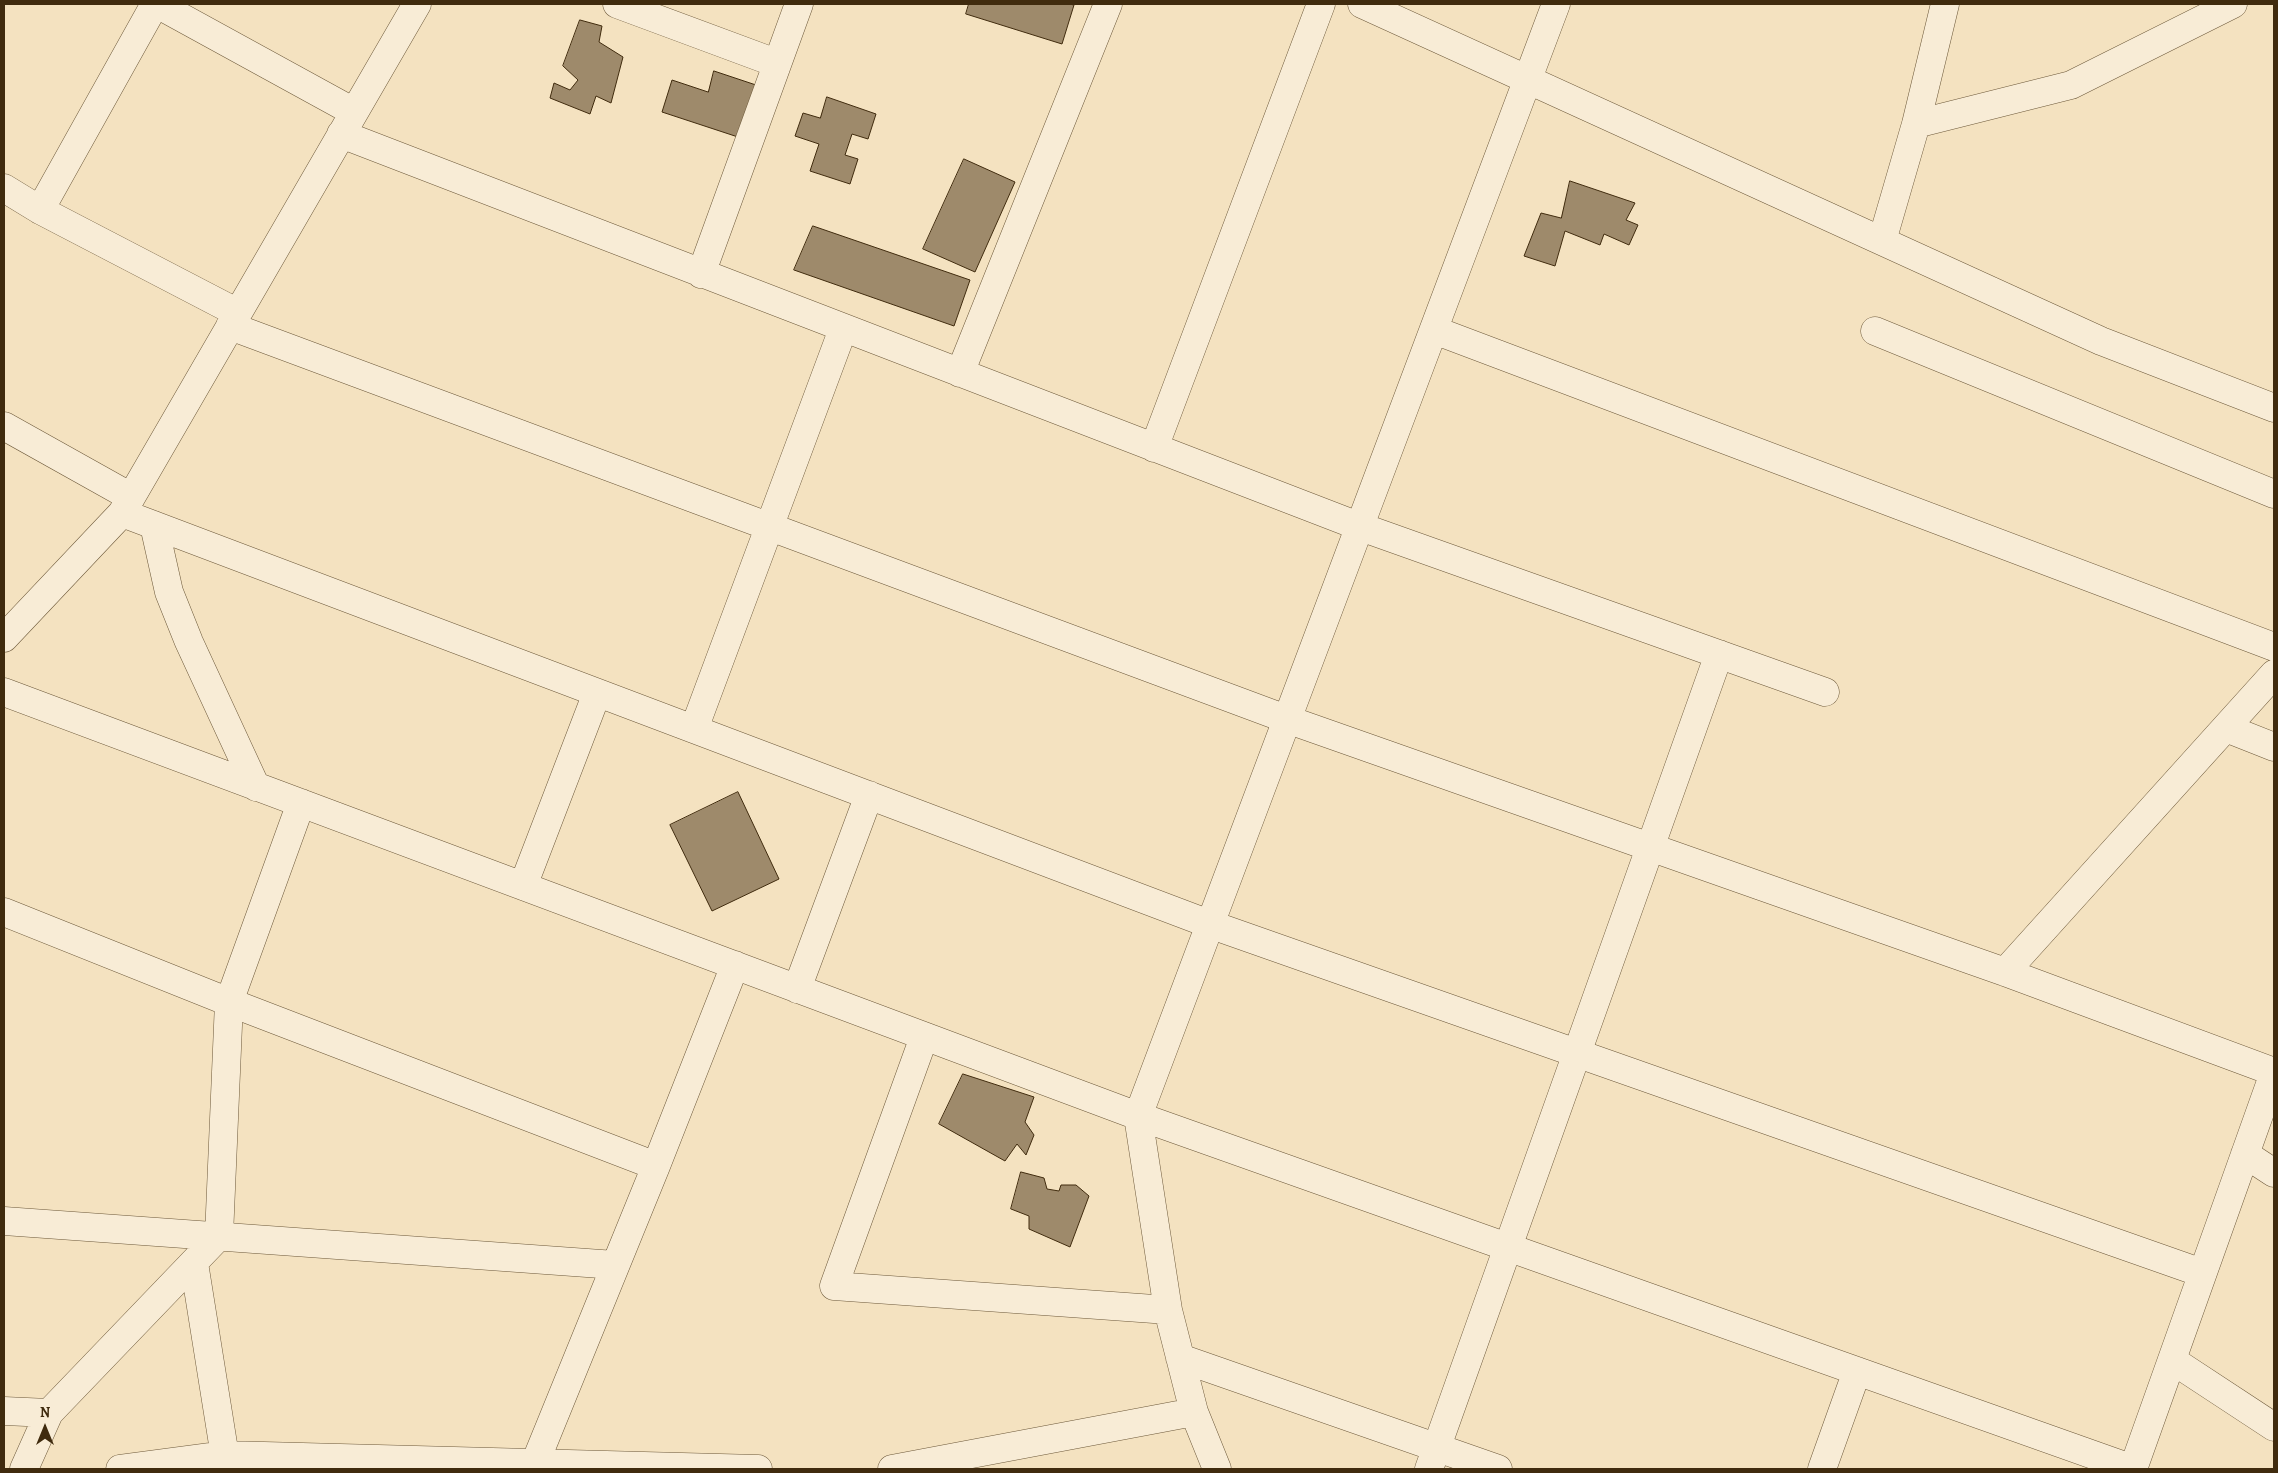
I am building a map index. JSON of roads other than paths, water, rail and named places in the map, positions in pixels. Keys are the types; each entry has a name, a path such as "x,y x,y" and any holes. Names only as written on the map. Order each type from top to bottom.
{"street":[{"path":"40,210 156,4 347,123 702,274 1361,526 1825,692"},
{"path":"4,638 127,505 417,4"},
{"path":"617,4 776,64"},
{"path":"702,274 799,4"},
{"path":"960,373 1108,4"},
{"path":"1154,448 1321,4"},
{"path":"1362,4 2101,341 2274,408"},
{"path":"1217,1469 1194,1412 1168,1310 1138,1116 1212,925 1556,4"},
{"path":"1882,241 1916,124 1945,4"},
{"path":"1916,124 2071,85 2233,4"},
{"path":"4,188 234,319 769,528 1289,720 2005,972 2274,1072 2133,1469 1138,1116 4,692"},
{"path":"694,729 844,329"},
{"path":"1434,330 2274,647"},
{"path":"1875,330 2274,494"},
{"path":"4,426 127,505 154,525 1212,925 2202,1273"},
{"path":"154,525 169,592 189,642 256,787"},
{"path":"1433,1459 1719,654"},
{"path":"2005,972 2274,674"},
{"path":"523,886 597,693"},
{"path":"2226,728 2274,747"},
{"path":"796,989 869,796"},
{"path":"24,1469 49,1413 219,1236 229,1002 301,804"},
{"path":"4,912 229,1002 656,1166"},
{"path":"535,1462 656,1166 735,966"},
{"path":"924,1036 834,1286 1168,1310"},
{"path":"2245,1154 2274,1173"},
{"path":"4,1221 616,1265"},
{"path":"194,1263 226,1462"},
{"path":"1180,1358 1433,1459 1498,1469"},
{"path":"2172,1360 2274,1427"},
{"path":"1822,1469 1857,1371"},
{"path":"4,1411 49,1413"},
{"path":"892,1469 1194,1412"},
{"path":"120,1469 226,1462 474,1465 535,1462 644,1468 758,1469"}]}
